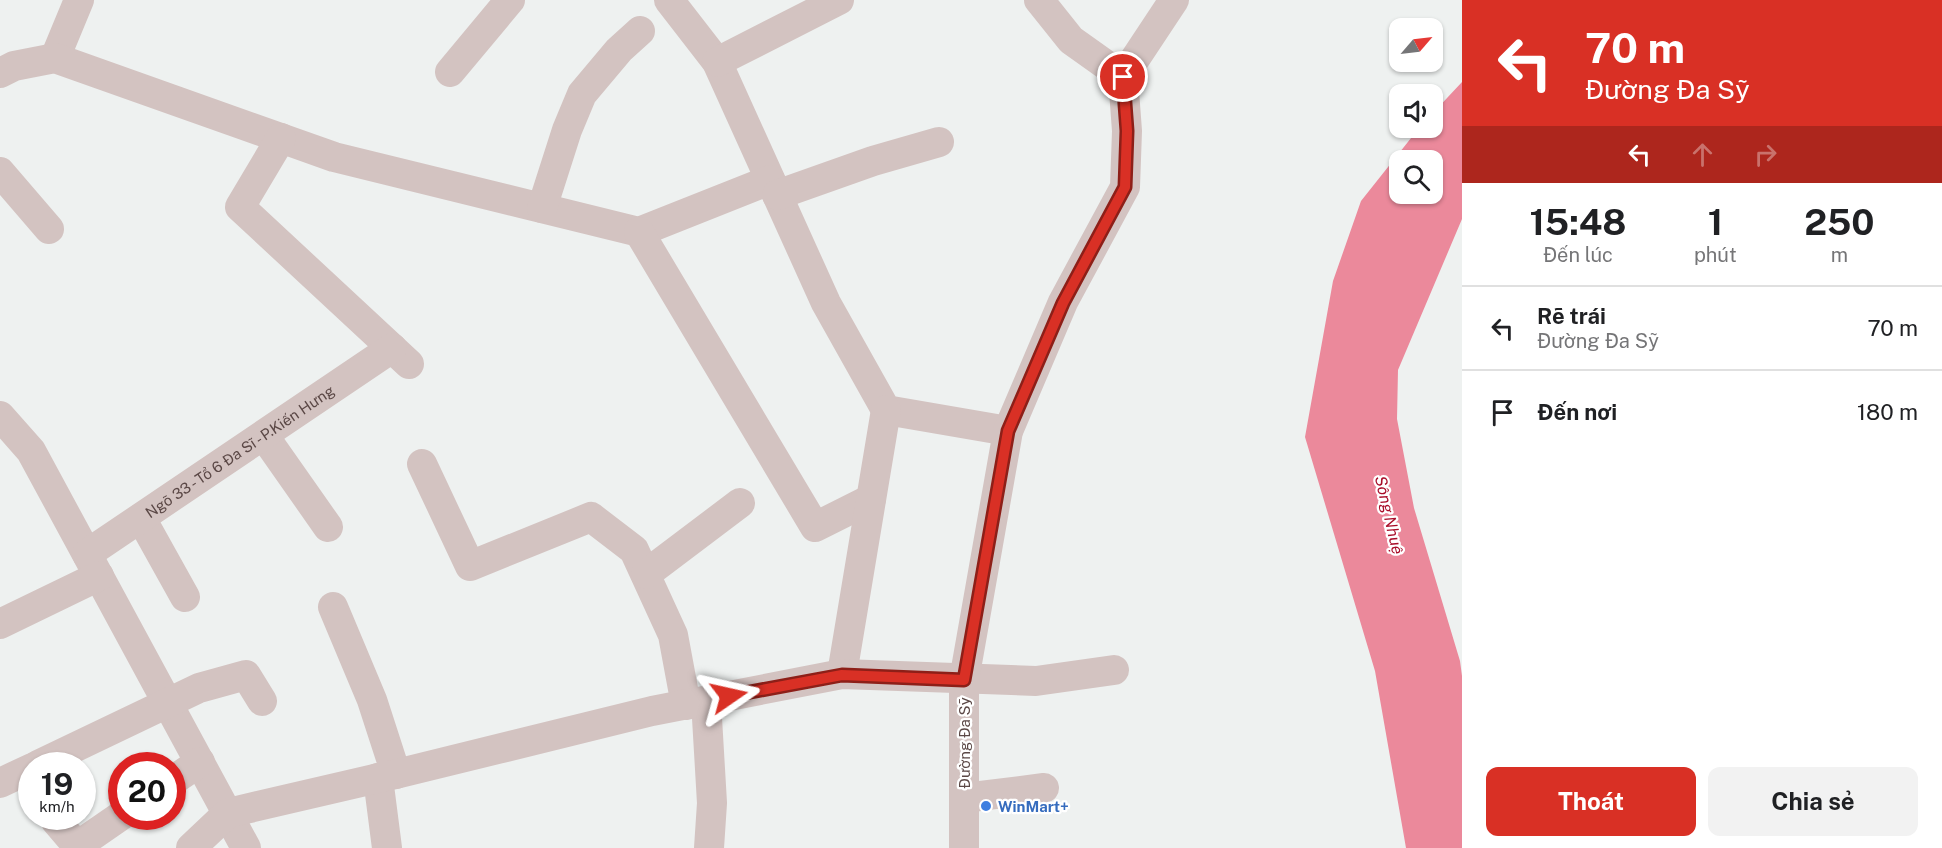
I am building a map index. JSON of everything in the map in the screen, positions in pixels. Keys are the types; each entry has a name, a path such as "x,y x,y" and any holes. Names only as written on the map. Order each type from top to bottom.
{"street":[{"path":"55,57 80,0"},
{"path":"450,72 510,0"},
{"path":"669,0 717,62 826,303 886,410 842,675"},
{"path":"717,62 839,0"},
{"path":"1039,0 1071,40 1123,77 1174,0"},
{"path":"542,208 567,130 582,94 619,50 640,31"},
{"path":"5,63 55,57 334,157 639,232 774,187 939,142"},
{"name":"Đường Đa Sỹ","path":"963,848 964,680 1008,431 1063,303 1125,187 1127,131 1123,77"},
{"name":"Ngõ 33 - Tổ 6 Đa Sĩ - P.Kiến Hưng","path":"0,624 93,565 141,518 264,436 400,356 240,207 281,138"},
{"path":"0,172 49,229"},
{"path":"639,232 815,527 871,499"},
{"path":"886,410 1008,431"},
{"path":"0,416 31,451 246,848"},
{"path":"264,436 328,527"},
{"path":"422,464 470,566 591,517 634,550 673,635 696,703 712,802 709,848"},
{"path":"646,574 740,503"},
{"path":"141,518 185,597"},
{"path":"333,607 372,700 387,776 387,848"},
{"path":"191,848 228,813 652,711 842,675 1036,681 1114,670"},
{"path":"66,752 199,688 246,675 262,701"},
{"path":"186,772 200,762"},
{"path":"0,783 18,775"},
{"path":"964,798 1044,788"},
{"path":"64,830 78,847 108,825"}],"water":[{"name":"Sông Nhuệ","path":"1462,82 1462,219 1398,370 1397,419 1414,508 1460,661 1462,676 1462,848 1406,848 1375,671 1305,437 1333,281 1361,201 1389,166 1389,204 1443,204 1443,150 1402,150 1411,138 1443,138 1443,102"}],"place":[{"name":"WinMart+","path":"986,806"}],"route":[{"path":"729,696 842,675 964,680 1008,431 1063,303 1125,187 1127,131 1123,77"}]}
